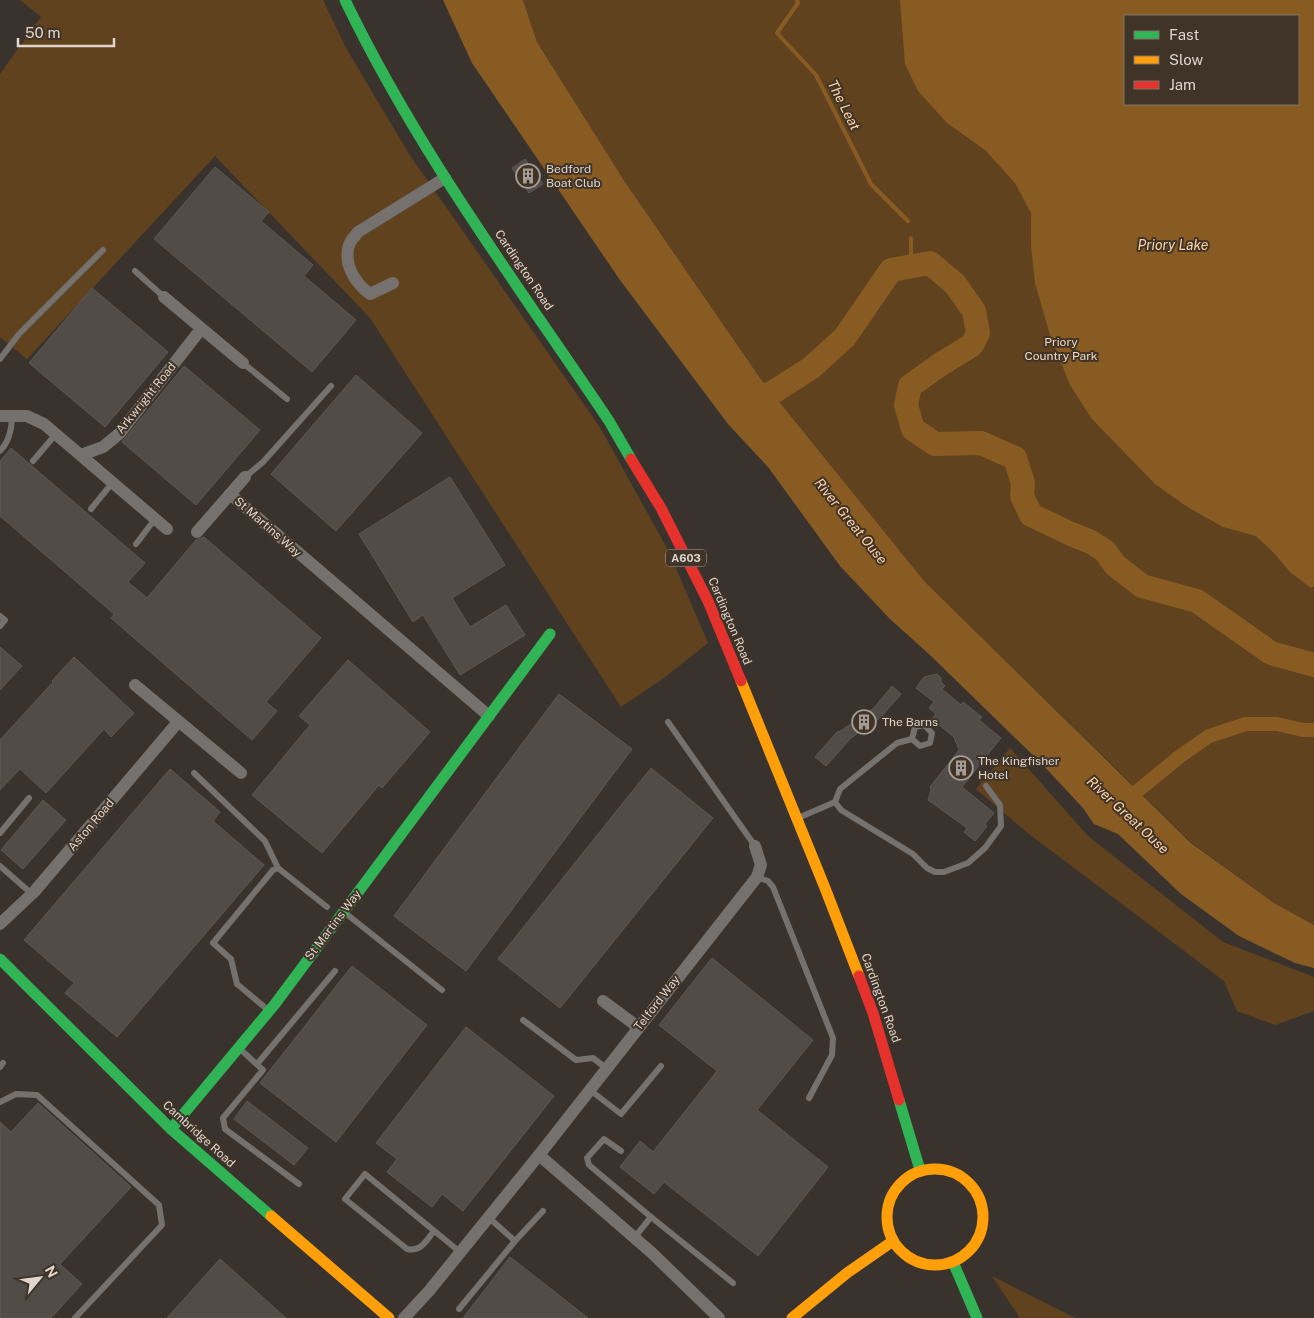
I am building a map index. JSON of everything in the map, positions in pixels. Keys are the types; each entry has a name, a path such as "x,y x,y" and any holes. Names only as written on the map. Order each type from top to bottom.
{"main road":[{"name":"Cardington Road","path":"344,0 404,111 445,178 608,421 661,508 708,601 797,819 873,1013 920,1170"},
{"name":"St Martins Way","path":"171,1129 269,1011 550,634"},
{"name":"Cambridge Road","path":"0,959 171,1129 389,1318"},
{"path":"943,1168 964,1177 979,1195 984,1219 979,1238 968,1252 953,1262 936,1265 919,1263 902,1252 893,1241 887,1223 888,1204 900,1183 920,1170 943,1168"},
{"path":"792,1318 893,1241"},
{"path":"953,1262 977,1318"}],"street":[{"path":"393,284 370,294 361,287 352,274 347,258 350,244 358,232 445,178"},
{"path":"164,296 243,364"},
{"name":"Arkwright Road","path":"81,455 103,447 120,432 201,329"},
{"path":"6,415 27,416 44,424 167,529"},
{"path":"197,532 245,477"},
{"name":"St Martins Way","path":"230,494 489,716"},
{"path":"136,685 241,773"},
{"name":"Aston Road","path":"0,924 32,894 178,722"},
{"path":"755,846 761,865 757,877"},
{"name":"Telford Way","path":"404,1318 539,1155 757,877"},
{"path":"603,1001 638,1027"},
{"path":"539,1155 652,1253 719,1318"}],"lane":[{"path":"0,359 19,334 103,250"},
{"path":"135,271 164,296"},
{"path":"243,364 287,399"},
{"path":"245,477 262,462 330,386"},
{"path":"0,451 5,446 10,435 6,415"},
{"path":"33,461 56,434"},
{"path":"91,509 113,482"},
{"path":"136,544 155,519"},
{"path":"0,616 5,620 0,626"},
{"path":"668,722 755,846"},
{"path":"912,739 897,743 840,789 836,802 840,810 913,854 927,868 935,872 944,872 968,863 985,848 1001,826 1000,805 986,786"},
{"path":"194,773 265,841 278,868 327,908"},
{"path":"0,833 29,798"},
{"path":"797,819 836,802"},
{"path":"0,866 32,894"},
{"path":"269,1011 237,984 231,959 213,943 273,870 278,868"},
{"path":"757,877 768,881 773,887 833,1038 832,1055 809,1098"},
{"path":"344,912 442,990"},
{"path":"257,1064 335,972"},
{"path":"523,1020 576,1060 593,1058 606,1068"},
{"path":"238,1048 263,1070 223,1118 225,1129 299,1184"},
{"path":"590,1090 621,1114 661,1066"},
{"path":"0,1102 16,1094 37,1095 159,1205 162,1225 75,1318"},
{"path":"620,1151 604,1139 587,1158 589,1165 733,1283"},
{"path":"434,1231 419,1249 407,1249 345,1199 365,1174 460,1252"},
{"path":"459,1308 515,1241 543,1211"},
{"path":"488,1217 515,1241"},
{"path":"634,1238 651,1217"}],"green space":[{"path":"20,0 323,0 346,48 409,154 601,429 669,552 708,643 664,678 621,707 370,318 215,156 27,359 0,337 0,74 41,17"},
{"name":"Priory Country Park","path":"523,0 1314,0 1314,925 1274,903 1192,843 925,582 760,378 625,182 537,42"},
{"path":"1010,748 1088,836 1223,942 1314,977 1314,1011 1275,1025 1237,1011 1224,981 1029,834 976,789"},
{"path":"992,1276 1075,1318 1020,1318"}],"water":[{"name":"River Great Ouse","path":"443,0 523,0 537,42 625,182 760,378 925,582 1191,843 1274,903 1314,925 1314,968 1295,963 1239,936 1181,894 1118,834 1094,824 1083,808 1041,763 889,618 840,566 768,467 728,424 620,280 472,63"},
{"name":"Priory Lake","path":"900,0 1314,0 1314,587 1311,588 1290,572 1256,536 1223,527 1189,508 1155,484 1092,419 1070,385 1050,335 1035,283 1031,246 1031,213 1015,183 985,150 947,123 918,91 905,64"}],"building":[{"name":"Bedford Boat Club","path":"525,159 543,184 529,193 512,168"},
{"path":"215,167 269,212 261,221 313,265 304,276 356,320 312,372 154,239"},
{"path":"92,288 168,352 105,427 29,363"},
{"path":"184,366 260,430 196,505 122,442"},
{"path":"356,375 422,433 336,531 271,474"},
{"path":"11,448 145,563 128,582 147,598 196,540 204,537 321,638 266,702 277,711 252,740 111,618 114,614 0,516 0,461"},
{"path":"450,477 505,565 452,598 470,627 506,605 525,635 460,675 423,615 413,622 359,534"},
{"path":"0,647 22,666 0,690"},
{"path":"74,657 134,713 111,737 104,729 46,793 20,769 0,790 0,740"},
{"path":"348,660 430,732 382,788 379,785 322,853 252,795 310,725 299,716"},
{"name":"The Kingfisher Hotel","path":"937,674 945,686 942,689 961,705 963,702 982,717 979,720 1001,738 962,787 994,813 985,824 987,826 975,841 964,832 967,828 928,800 930,787 959,750 954,737 932,719 936,714 929,708 934,702 916,688 924,677"},
{"name":"The Barns","path":"892,686 901,694 881,717 851,738 826,766 815,757 838,731 874,708"},
{"path":"559,694 632,749 466,971 394,916"},
{"path":"651,768 713,818 560,1008 498,959"},
{"path":"170,769 220,812 213,821 264,865 117,1037 65,993 74,983 24,940"},
{"path":"43,800 66,820 23,869 1,850"},
{"path":"712,958 813,1040 757,1110 828,1167 758,1256 664,1182 654,1194 620,1167 640,1141 653,1152 717,1071 659,1025"},
{"path":"352,966 427,1025 336,1142 260,1083"},
{"path":"466,1027 554,1096 463,1211 442,1194 432,1207 387,1172 397,1159 376,1143"},
{"path":"247,1101 308,1148 294,1165 234,1119"},
{"path":"38,1103 131,1187 60,1264 82,1284 51,1318 0,1318 0,1122 11,1132"},
{"path":"510,1257 588,1318 463,1318"},
{"path":"220,1259 286,1318 167,1318"}],"waterway":[{"name":"The Leat","path":"797,0 798,3 777,33 816,75 871,184 908,221"},
{"path":"911,238 911,266"},
{"path":"756,403 811,368 845,337 891,270 930,263 955,284 974,311 978,333 972,345 910,386 906,405 913,429 935,444 981,443 1015,458 1023,483 1022,496 1031,515 1091,542 1105,551 1115,565 1142,586 1197,601 1271,653 1314,665"},
{"name":"River Great Ouse","path":"1123,803 1179,757 1209,736 1246,724 1277,724 1303,730 1314,730"}],"traffic: fast":[{"path":"345,0 373,56 436,163 609,421 631,459"},
{"path":"171,1129 275,1004 550,634"},
{"path":"0,959 171,1129 271,1216"},
{"path":"899,1100 920,1170"},
{"path":"953,1262 977,1318"}],"traffic: slow":[{"path":"741,681 859,976"},
{"path":"935,1169 953,1173 969,1183 979,1199 983,1217 979,1235 969,1251 953,1261 935,1265 917,1261 901,1251 891,1235 887,1217 891,1199 901,1183 917,1173 935,1169"},
{"path":"271,1216 389,1318"},
{"path":"792,1318 847,1273 893,1241"}],"traffic: jam":[{"path":"631,459 661,508 708,601 741,681"},
{"path":"859,976 873,1013 899,1100"}],"place":[{"name":"Bedford Boat Club","path":"528,176"},
{"name":"The Barns","path":"864,722"},
{"name":"The Kingfisher Hotel","path":"961,768"}]}
